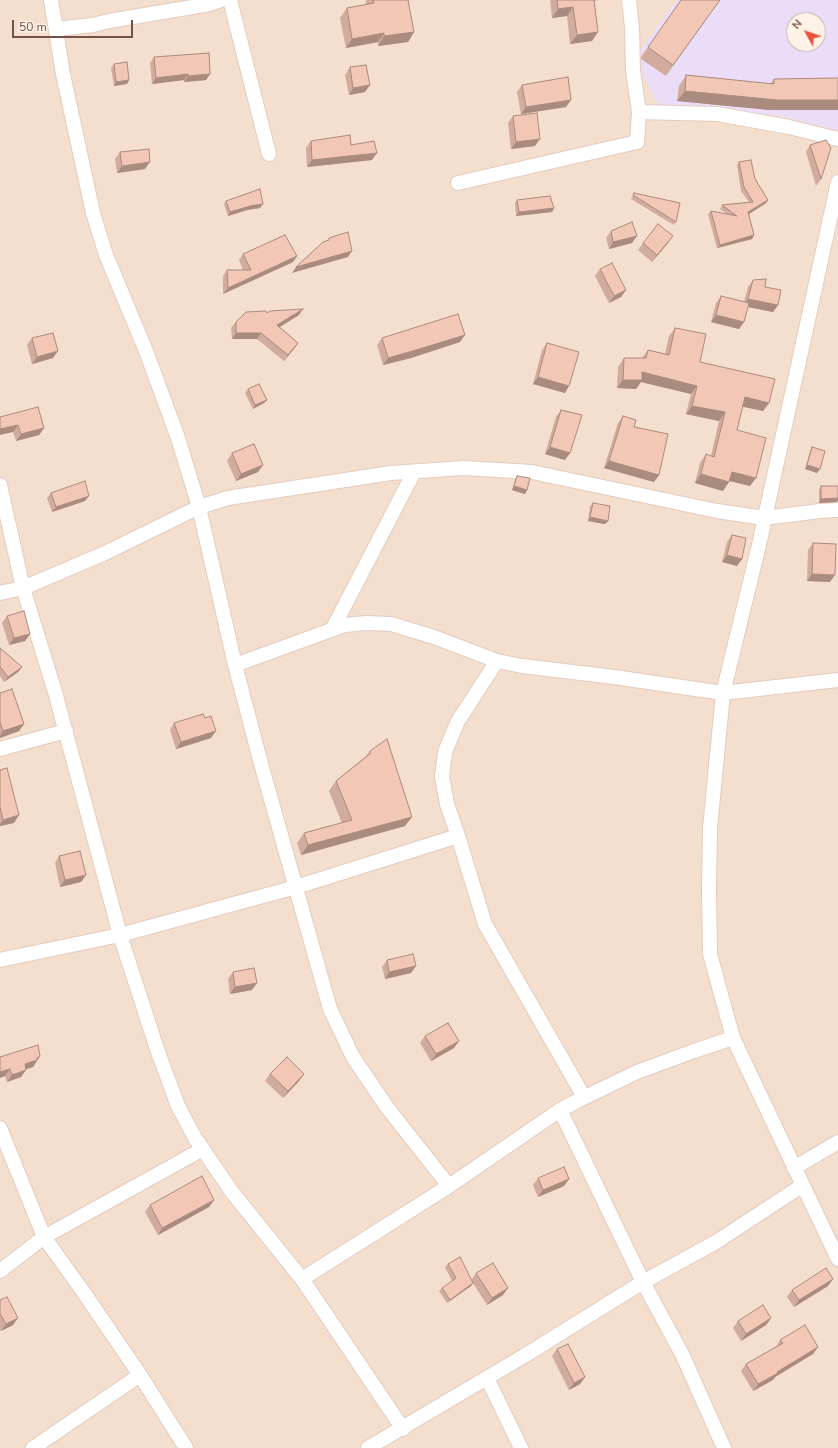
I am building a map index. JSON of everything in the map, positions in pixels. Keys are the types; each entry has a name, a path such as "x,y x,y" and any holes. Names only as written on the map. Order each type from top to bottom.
{"street":[{"path":"51,0 63,74 93,213 106,255 146,351 178,438 199,507 235,665 263,771 330,1009 353,1058 386,1106 449,1186"},
{"path":"56,29 93,25 210,4 221,0"},
{"path":"230,0 269,154"},
{"path":"458,183 637,142 639,112 633,71 632,27 629,0"},
{"path":"639,112 718,114 789,127 838,139"},
{"path":"838,182 724,693 710,828 709,896 710,954 733,1038 838,1259"},
{"path":"0,593 23,588 103,554 199,507 228,498 391,473 463,468 532,472 717,511 764,518 838,510"},
{"path":"332,630 414,472"},
{"path":"0,485 23,588 66,731 120,935 158,1052 178,1106 195,1138 232,1192 302,1279 403,1428"},
{"path":"235,665 345,625 366,622 391,624 434,637 497,661 522,666 614,677 724,693 838,680"},
{"path":"497,661 458,721 445,752 442,777 447,804 485,924 584,1097"},
{"path":"0,749 66,731"},
{"path":"0,960 120,935 296,887 458,836"},
{"path":"302,1279 449,1186 560,1110 637,1072 733,1038"},
{"path":"560,1110 643,1282 683,1356 724,1448"},
{"path":"0,1128 44,1237 140,1375 186,1448"},
{"path":"794,1168 838,1142"},
{"path":"0,1271 44,1237 203,1149"},
{"path":"368,1448 487,1378 643,1282 716,1242 803,1185"},
{"path":"33,1448 140,1375"},
{"path":"487,1378 522,1448"}],"shaded area":[{"path":"0,0 838,0 838,1448 0,1448"},
{"path":"677,0 838,0 838,130 780,116 706,108 659,107 635,57"}],"building":[{"path":"373,0 408,0 414,32 384,36 384,33 352,39 347,8 374,3"},
{"path":"557,0 594,0 598,32 577,35 573,7 558,9"},
{"path":"681,0 720,0 673,65 648,47"},
{"path":"209,53 210,74 188,76 188,74 156,78 154,57"},
{"path":"127,62 129,80 116,82 114,64"},
{"path":"366,65 370,85 353,88 350,67"},
{"path":"686,75 774,84 774,79 838,78 838,100 777,100 685,91"},
{"path":"568,77 571,100 526,107 522,85"},
{"path":"537,113 540,139 516,142 513,116"},
{"path":"350,135 351,145 374,141 377,153 312,160 311,141"},
{"path":"826,140 831,148 821,179 810,145"},
{"path":"149,149 150,162 122,166 120,152"},
{"path":"751,160 755,179 768,200 748,212 754,235 720,245 711,211 737,216 722,205 753,202 744,187 739,162"},
{"path":"260,189 263,204 230,212 226,201"},
{"path":"634,193 680,203 676,222 633,195"},
{"path":"550,196 554,208 519,212 517,200"},
{"path":"632,222 637,236 613,242 611,231"},
{"path":"658,224 673,236 657,255 643,243"},
{"path":"348,232 352,251 296,267 323,242 329,240 329,238"},
{"path":"285,235 297,256 228,288 227,270 251,270 243,254"},
{"path":"612,263 626,290 614,296 600,269"},
{"path":"766,279 765,287 781,290 778,305 748,299 753,280"},
{"path":"721,296 749,303 744,322 716,315"},
{"path":"303,309 277,325 298,343 288,355 261,333 236,333 236,322 246,312 266,311 267,313 270,311"},
{"path":"458,314 465,335 388,358 382,338"},
{"path":"675,328 706,334 700,362 775,379 769,403 745,397 737,430 766,438 756,478 732,472 729,482 701,474 706,454 714,457 725,412 692,406 697,386 642,372 642,380 623,380 624,358 646,358 648,350 669,355"},
{"path":"53,333 58,351 37,357 32,338"},
{"path":"547,343 579,352 569,386 538,377"},
{"path":"259,384 267,400 255,405 248,389"},
{"path":"38,407 44,428 21,434 18,425 0,429 0,417"},
{"path":"561,410 582,415 570,453 550,447"},
{"path":"623,416 636,420 634,427 668,434 659,475 609,461"},
{"path":"254,444 263,465 241,474 232,453"},
{"path":"812,447 825,451 820,469 807,465"},
{"path":"517,476 530,478 527,490 514,486"},
{"path":"85,481 89,496 56,507 51,493"},
{"path":"821,486 838,486 838,498 821,499"},
{"path":"593,503 610,506 608,521 590,517"},
{"path":"732,535 746,538 742,559 727,555"},
{"path":"813,543 836,544 835,575 812,574"},
{"path":"24,611 30,634 14,638 7,616"},
{"path":"0,648 22,667 8,677 0,667"},
{"path":"12,689 24,724 3,731 0,722 0,693"},
{"path":"203,714 205,718 211,716 216,731 181,742 174,723"},
{"path":"387,739 412,817 308,845 304,833 352,820 336,781 371,753 370,751"},
{"path":"7,768 19,815 3,820 0,807 0,770"},
{"path":"80,851 86,875 65,880 59,856"},
{"path":"413,954 416,966 389,972 387,960"},
{"path":"254,968 257,983 235,987 233,972"},
{"path":"448,1023 459,1041 436,1054 425,1036"},
{"path":"38,1045 40,1056 37,1060 25,1064 26,1070 12,1075 10,1069 0,1072 0,1057"},
{"path":"287,1057 304,1074 288,1091 270,1074"},
{"path":"564,1167 569,1179 543,1190 538,1178"},
{"path":"202,1176 214,1200 162,1228 150,1205"},
{"path":"460,1257 473,1283 450,1300 442,1288 456,1278 448,1264"},
{"path":"493,1263 508,1288 492,1298 476,1273"},
{"path":"826,1268 833,1279 799,1300 792,1290"},
{"path":"7,1297 18,1318 6,1324 0,1314 0,1300"},
{"path":"763,1305 771,1318 746,1334 738,1321"},
{"path":"805,1325 818,1347 758,1384 746,1364 783,1343 780,1340"},
{"path":"568,1344 585,1377 574,1383 557,1349"}]}
